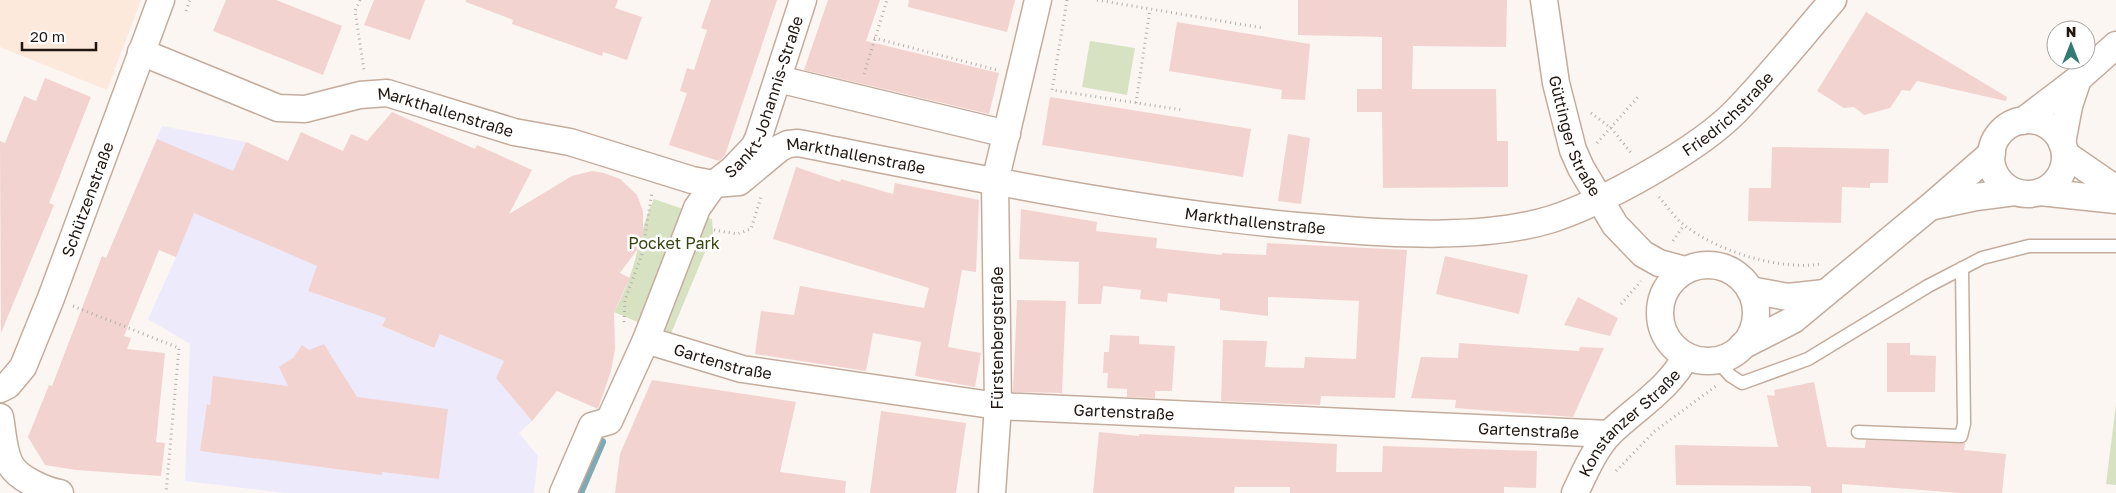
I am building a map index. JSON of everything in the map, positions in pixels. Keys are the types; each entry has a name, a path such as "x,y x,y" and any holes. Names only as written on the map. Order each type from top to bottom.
{"street":[{"name":"Schützenstraße","path":"0,389 8,385 23,367 51,298 161,0"},
{"name":"Sankt-Johannis-Straße","path":"563,493 592,426 610,421 645,342 698,208 714,184 732,170 754,147 803,0"},
{"name":"Fürstenbergstraße","path":"992,493 998,406 995,182 1038,0"},
{"name":"Güttinger Straße","path":"1544,0 1556,83 1573,150 1615,225 1643,254 1659,263 1685,270"},
{"name":"Friedrichstraße","path":"1599,199 1693,145 1735,112 1833,0"},
{"path":"2023,121 2078,79 2116,45"},
{"name":"Markthallenstraße","path":"141,52 278,108 305,109 360,95 386,93 514,132 578,144 692,180 714,184 740,182 780,148 788,144 798,143 995,182 1202,217 1360,231 1464,233 1534,223 1553,218 1599,199"},
{"path":"778,79 1006,134"},
{"path":"1931,206 1976,197 2028,192 2051,186 2059,178 2064,167 2064,148 2069,106 2078,79"},
{"path":"2116,189 2064,148 2056,132 2046,125 2035,121 2023,121 2012,124 1995,141 1992,165 1997,176 2005,186 2028,192 2116,200"},
{"path":"1742,346 1751,334 1756,320 1755,304 1750,290 1741,278 1729,270 1715,265 1700,265 1685,270 1673,279 1664,291 1660,306 1660,321 1665,335 1674,347 1686,356 1723,368 1730,355 1742,346 1792,320 1931,206 1992,153"},
{"path":"1643,254 1647,274 1660,306"},
{"path":"1750,290 1788,297 1825,293"},
{"name":"Gartenstraße","path":"645,342 742,369 998,406 1609,434"},
{"name":"Konstanzer Straße","path":"1575,493 1609,434 1664,385 1680,368 1686,356"},
{"path":"0,417 4,441 12,468 33,488 60,493"}],"lane":[{"path":"1723,368 1742,383 1808,359 1928,286 1982,258 2029,246 2116,246"},
{"path":"1858,432 1961,436 1964,424 1962,268"}],"path":[{"path":"360,0 355,11 364,74"},
{"path":"857,98 887,0"},
{"path":"1067,0 1052,90 1183,110"},
{"path":"1097,0 1263,28"},
{"path":"1136,103 1150,9"},
{"path":"874,38 1003,72"},
{"path":"1611,128 1638,97"},
{"path":"1586,111 1611,128 1626,144 1642,176 1684,225 1703,237 1771,264 1802,267 1830,260"},
{"path":"689,227 737,234 751,229 759,209 767,170 763,164"},
{"path":"645,342 624,324 625,300 642,254 650,215 651,193"},
{"path":"51,298 179,348 166,493"},
{"path":"1612,476 1655,431 1723,368"}],"shaded area":[{"path":"0,0 141,0 107,90 0,47"},
{"path":"162,126 246,142 211,220 394,299 382,326 433,348 440,334 504,361 497,378 532,421 519,433 538,456 534,493 285,493 185,481 190,344 148,319 176,257 117,233"}],"green space":[{"path":"1090,41 1135,48 1127,95 1082,87"},
{"name":"Pocket Park","path":"654,199 712,219 713,233 670,336 614,312 628,281 646,218"},
{"path":"2116,404 2116,485 2106,484"}],"building":[{"path":"226,0 276,0 342,26 323,75 213,31"},
{"path":"374,0 425,0 410,40 364,25"},
{"path":"466,0 618,0 615,8 642,17 627,60 603,52 602,56 512,24 513,20 466,2"},
{"path":"711,0 777,0 725,155 719,161 669,145 687,93 680,91 687,68 694,70 707,30 701,28"},
{"path":"828,0 880,0 866,41 999,73 989,114 804,70"},
{"path":"909,0 1015,0 1007,32 908,7"},
{"path":"1298,0 1507,0 1506,47 1413,46 1412,89 1496,89 1497,141 1508,141 1508,187 1383,188 1382,112 1357,112 1357,89 1382,89 1382,37 1298,35"},
{"path":"1866,12 2007,97 2006,101 1917,81 1910,91 1902,90 1890,108 1864,115 1854,107 1844,108 1817,91"},
{"path":"1177,22 1310,44 1305,100 1281,99 1282,90 1169,71"},
{"path":"45,78 91,97 49,203 54,205 1,333 0,141 5,143 24,96 36,101"},
{"path":"1050,97 1251,129 1243,177 1042,145"},
{"path":"392,112 475,149 477,145 532,170 509,214 572,176 592,171 620,179 637,195 643,211 643,233 637,250 620,273 630,278 614,312 615,349 611,371 598,409 557,391 532,421 496,378 504,361 440,334 434,348 382,326 386,318 308,291 317,266 194,213 176,257 159,250 124,336 131,338 127,349 165,353 156,442 165,443 161,476 76,470 45,465 28,437 49,385 52,386 102,256 106,258 157,139 233,171 246,142 288,161 301,132 343,151 351,134 367,141"},
{"path":"1288,134 1310,138 1301,204 1278,201"},
{"path":"1772,147 1889,149 1888,183 1870,183 1870,188 1842,187 1841,223 1748,221 1749,188 1771,188"},
{"path":"796,167 840,182 841,179 893,194 895,183 979,200 976,272 962,270 948,347 981,353 975,387 915,376 921,342 873,333 866,371 755,354 761,311 794,315 800,286 924,308 929,288 773,239"},
{"path":"1021,209 1097,222 1096,231 1157,238 1156,248 1222,255 1222,253 1266,255 1267,243 1407,250 1395,398 1321,396 1320,405 1221,401 1223,340 1267,341 1265,367 1304,368 1305,357 1356,359 1359,301 1268,297 1268,316 1220,310 1220,299 1168,293 1167,302 1140,299 1141,290 1103,286 1101,304 1078,304 1079,262 1019,259"},
{"path":"1445,256 1528,275 1519,314 1436,294"},
{"path":"1578,297 1618,318 1610,336 1564,325"},
{"path":"1017,300 1066,301 1062,393 1013,392"},
{"path":"1110,335 1139,336 1139,344 1175,346 1172,391 1155,391 1155,398 1127,397 1127,389 1107,388 1108,373 1103,373 1104,352 1109,352"},
{"path":"1459,343 1579,351 1580,347 1604,348 1573,417 1455,408 1456,400 1411,398 1421,357 1458,358"},
{"path":"1887,343 1910,343 1910,355 1936,356 1935,392 1887,392"},
{"path":"324,344 357,397 448,409 439,479 382,472 382,475 200,451 207,404 210,405 213,376 288,386 279,367 293,358 302,345 309,350"},
{"path":"652,380 796,402 780,472 846,481 845,493 615,493 620,454"},
{"path":"1814,382 1827,447 1865,448 1866,440 1965,443 1964,450 2006,454 2002,493 1961,493 1842,484 1842,493 1811,493 1811,487 1808,486 1676,485 1675,445 1778,447 1767,395 1775,396 1774,390"},
{"path":"881,411 966,423 956,493 870,493"},
{"path":"1099,432 1139,436 1139,434 1337,444 1336,472 1382,472 1383,446 1537,451 1536,488 1504,487 1504,493 1290,493 1290,487 1235,487 1234,493 1093,493"}],"waterway":[{"path":"580,493 602,442"}]}
